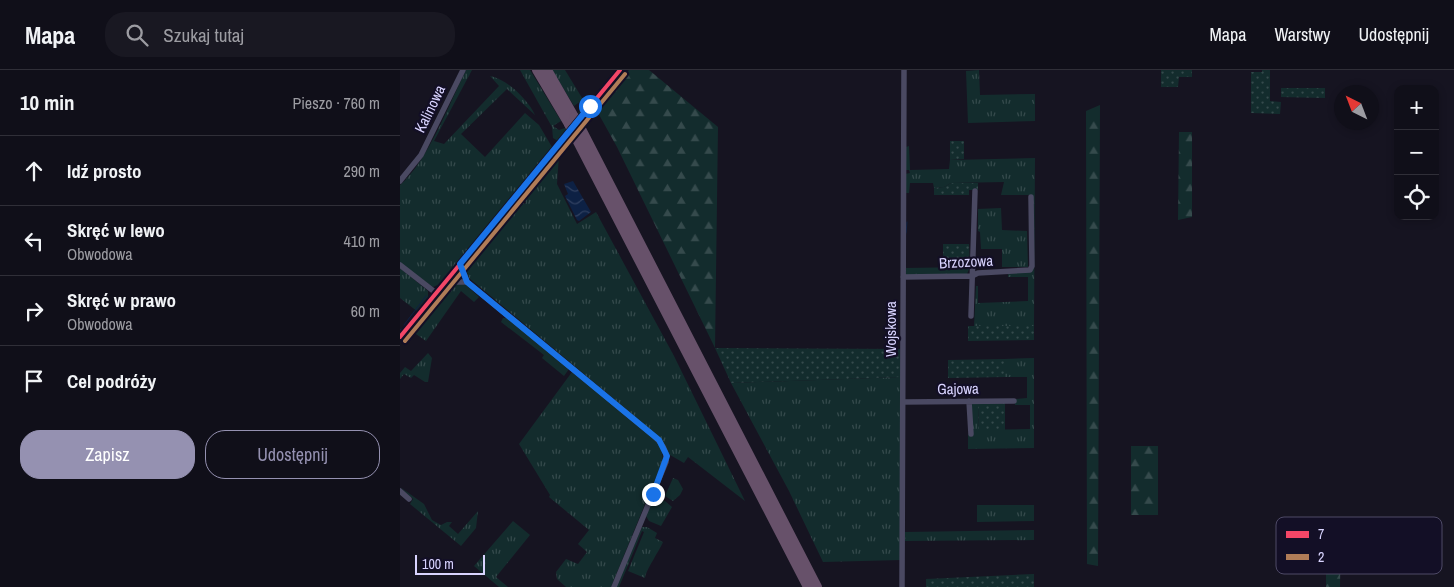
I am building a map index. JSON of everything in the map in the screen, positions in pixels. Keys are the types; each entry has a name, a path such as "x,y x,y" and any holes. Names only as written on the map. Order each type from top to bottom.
{"highway":[{"path":"537,70 575,125 817,587"},
{"path":"547,70 808,587"}],"street":[{"name":"Kalinowa","path":"400,181 421,155 463,70"},
{"path":"400,337 620,70"},
{"name":"Wojskowa","path":"902,587 904,70"},
{"path":"971,316 975,191"},
{"name":"Brzozowa","path":"903,277 972,276 978,273 1030,270 1032,266 1031,197"},
{"path":"460,264 467,282 654,436 664,448 667,456 666,462 614,587"},
{"path":"400,266 436,293"},
{"path":"445,282 467,282"},
{"path":"969,401 971,434"},
{"name":"Gajowa","path":"903,402 1014,401"},
{"path":"400,491 409,499"}],"green space":[{"path":"466,70 472,70 434,141 444,144 499,86 490,76 503,81 516,91 535,115 507,89 461,134 485,157 525,113 539,125 552,147 440,284 433,287 400,263 400,185 420,162 429,147"},
{"path":"520,70 530,70 561,121 553,126 559,130 565,128 567,130 558,141 553,138 552,127"},
{"path":"552,70 565,70 587,106 579,115 578,113 583,108 581,101 574,106"},
{"path":"629,70 649,70 718,127 715,348 617,147 597,111"},
{"path":"979,70 980,95 1035,94 1035,121 968,123 966,71"},
{"path":"1161,70 1192,70 1192,77 1179,77 1178,87 1161,87"},
{"path":"1262,70 1270,70 1270,101 1281,102 1280,114 1251,113 1251,72 1262,72"},
{"path":"1281,88 1325,88 1325,98 1281,97"},
{"path":"1100,105 1098,566 1087,564 1086,111"},
{"path":"1179,132 1192,132 1192,217 1178,220"},
{"path":"950,141 964,141 964,159 950,160"},
{"path":"909,146 910,170 949,169 950,160 1035,158 1034,326 974,326 976,286 978,286 978,303 1028,301 1028,277 1008,277 1008,274 1031,271 1032,195 1001,195 1004,182 951,183 944,187 934,188 933,183 910,183 909,193 905,193 905,174 910,173 909,170 905,170 906,147"},
{"path":"559,155 557,184 577,224 596,212 674,356 745,501 688,457 684,463 670,455 656,434 469,278 466,269 521,201 525,204 526,202 523,199"},
{"path":"951,183 978,183 978,190 969,190 969,195 934,195 934,188 944,187"},
{"path":"1001,208 1002,230 1027,231 1028,267 1002,267 1002,249 981,249 980,232 978,231 978,209"},
{"path":"943,244 969,244 970,267 938,268 938,257 943,257"},
{"path":"970,267 967,274 906,275 906,268"},
{"path":"400,268 428,291 428,299 418,312 400,298"},
{"path":"454,283 466,285 479,297 474,302 461,291 426,341 413,332"},
{"path":"503,318 507,318 569,369 564,376 542,358 544,355 501,322"},
{"path":"968,326 1034,326 1034,340 968,341"},
{"path":"715,348 900,349 901,377 731,383"},
{"path":"428,353 432,358 428,382 414,375 411,378 404,374 400,379 400,373 405,367 411,371"},
{"path":"1034,358 1034,448 968,449 968,434 972,434 972,403 1005,402 1005,406 978,406 979,430 1030,429 1030,405 1015,405 1015,399 1027,398 1027,377 1004,377 1004,359"},
{"path":"1004,359 1004,377 948,378 948,360"},
{"path":"572,372 661,446 663,460 611,587 566,587 557,579 556,572 566,559 578,564 587,552 578,544 589,530 549,497 550,495 519,444"},
{"path":"901,377 901,560 823,562 789,491 731,383"},
{"path":"978,406 1005,406 1005,430 979,430"},
{"path":"1131,446 1158,446 1158,515 1131,515"},
{"path":"673,478 678,480 683,489 680,495 673,501 665,496"},
{"path":"400,487 424,504 432,520 441,525 452,522 449,526 458,534 478,511 476,528 461,546 410,504 413,499"},
{"path":"654,498 665,501 672,507 661,526 649,521 646,516"},
{"path":"977,505 1034,505 1034,521 977,522"},
{"path":"513,521 530,535 496,577 508,587 499,587 474,566"},
{"path":"642,527 647,527 657,533 655,538 663,542 645,578 628,571 644,532 642,531 619,587 616,587"},
{"path":"1034,530 1034,540 905,541 905,532"},
{"path":"1034,574 1034,587 926,587 926,579"},
{"path":"1326,574 1340,574 1340,587 1326,587"}],"water":[{"path":"573,181 591,212 579,221 565,196 568,194 564,184"}],"waterway":[{"path":"906,233 907,222"},
{"path":"404,325 426,296"}],"transit line":[{"name":"7","path":"400,337 620,70"},
{"name":"2","path":"405,341 625,74"}],"route":[{"path":"590,106 460,264 467,282 659,440 667,456 653,494"}]}
